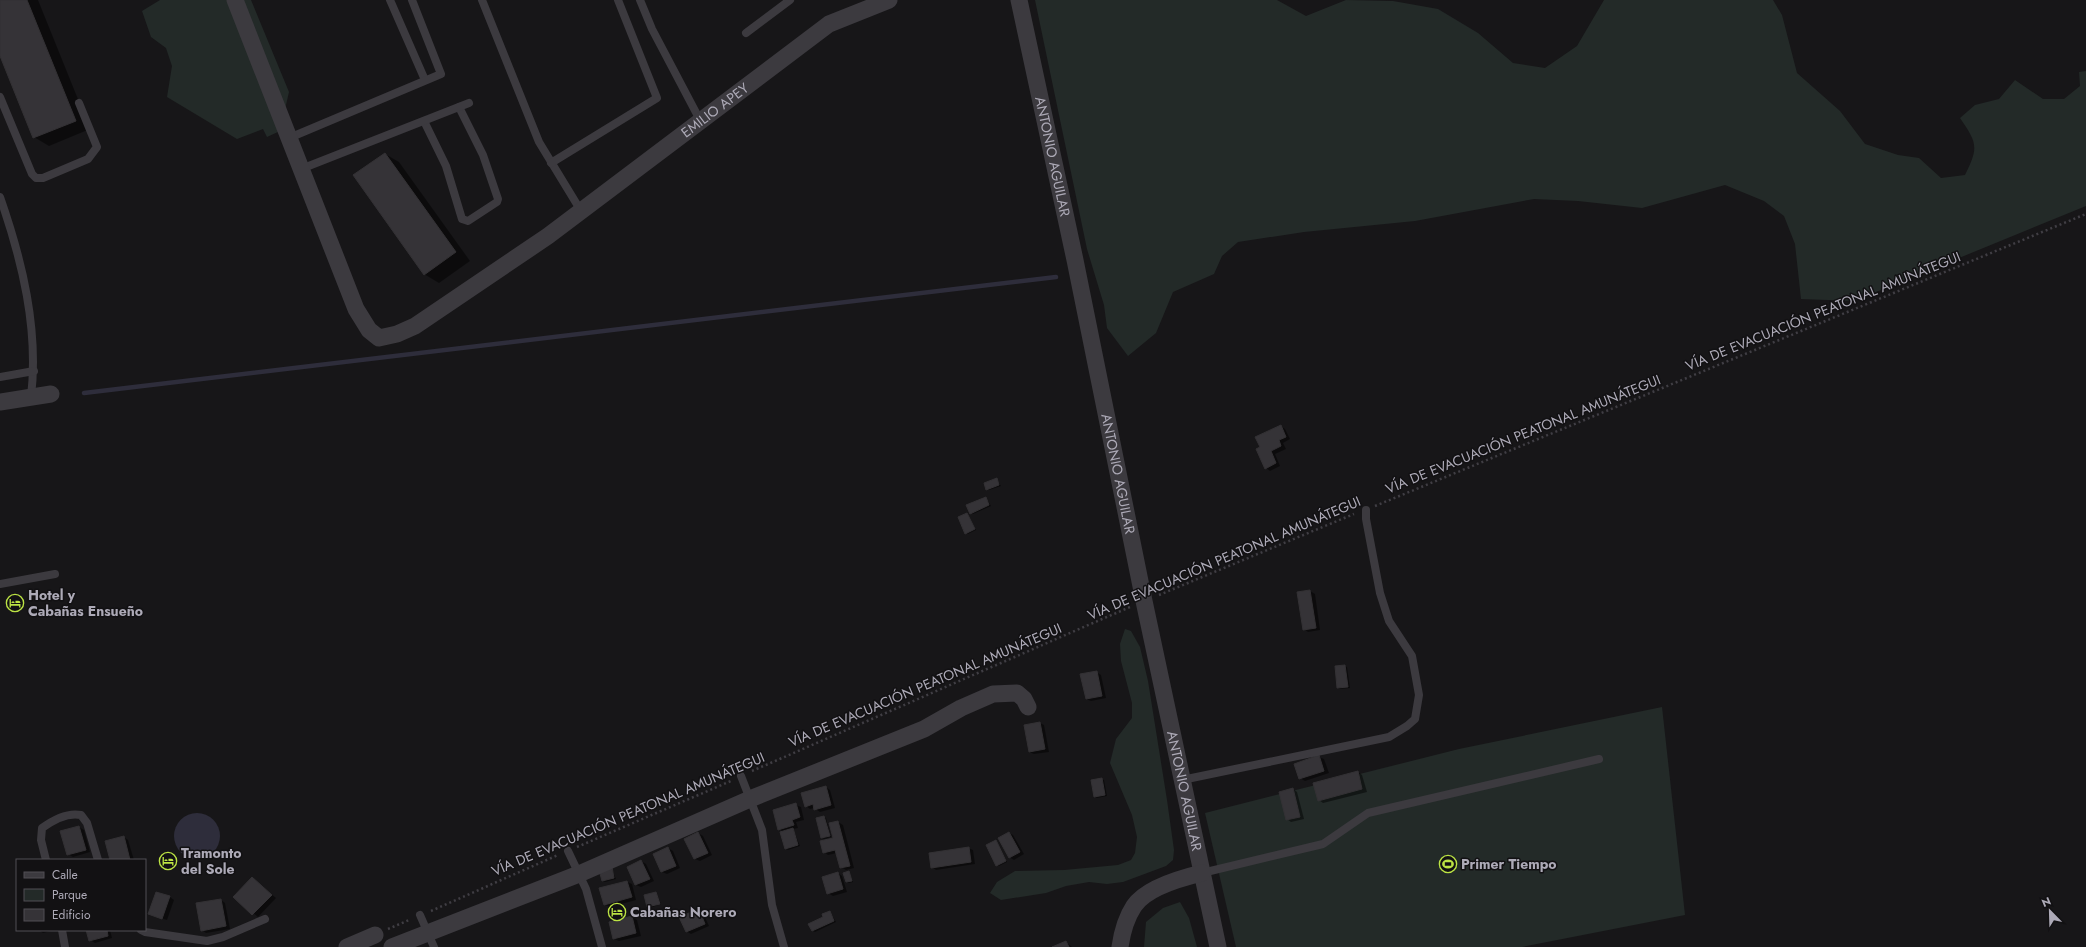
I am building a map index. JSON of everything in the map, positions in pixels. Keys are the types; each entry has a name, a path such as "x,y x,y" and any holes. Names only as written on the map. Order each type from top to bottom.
{"street":[{"path":"235,0 301,169"},
{"name":"EMILIO APEY","path":"301,169 356,309 369,330 379,338 397,334 415,326 548,236 829,24 889,0"},
{"name":"ANTONIO AGUILAR","path":"1019,0 1075,260 1144,601 1218,947"},
{"path":"0,402 51,394"},
{"path":"392,947 431,940 750,798 924,729 961,708 993,694 1016,693 1024,699 1028,708"},
{"path":"1120,947 1129,915 1134,906 1145,895 1183,878 1202,872"},
{"path":"347,947 375,935"}],"lane":[{"path":"390,0 425,80"},
{"path":"289,138 442,72 412,0"},
{"path":"482,0 539,142 581,211"},
{"path":"551,163 657,98 618,0"},
{"path":"640,0 652,29 700,122"},
{"path":"746,33 790,0"},
{"path":"0,97 32,174 36,178 43,178 88,159 97,147 79,103"},
{"path":"301,169 468,103"},
{"path":"424,121 446,166 462,219 468,221 497,202 498,199 483,155 459,107"},
{"path":"0,196 8,218 26,292 34,371 32,397"},
{"path":"0,377 34,371"},
{"path":"1182,780 1389,737 1407,726 1415,719 1419,695 1412,656 1389,621 1380,593 1366,519 1366,510"},
{"path":"0,584 54,574"},
{"path":"1202,872 1323,844 1368,813 1599,760"},
{"path":"742,776 762,830 772,905 784,947"},
{"path":"46,859 41,840 42,828 51,821 72,814 81,815 87,823 98,859"},
{"path":"568,851 586,889 602,947"},
{"path":"420,916 431,940"},
{"path":"143,931 207,941 223,937 266,919"},
{"path":"62,931 65,947"},
{"path":"191,947 195,939"}],"path":[{"name":"VÍA DE EVACUACIÓN PEATONAL AMUNÁTEGUI","path":"375,935 1144,601 2086,214"}],"green space":[{"path":"160,0 251,0 289,92 280,131 267,137 263,129 237,139 167,97 172,66 166,48 151,37 142,11"},
{"path":"1035,0 1277,0 1306,16 1346,0 1393,1 1438,9 1478,33 1513,63 1545,68 1577,46 1604,0 1773,0 1782,15 1797,73 1840,111 1865,144 1898,155 1919,158 1941,178 1965,175 1970,166 1974,151 1973,140 1960,118 1975,105 1999,99 2015,80 2043,99 2064,99 2080,86 2079,72 2086,71 2086,206 1854,301 1801,299 1795,244 1784,216 1764,201 1725,185 1642,208 1578,201 1534,199 1415,221 1304,232 1238,242 1222,256 1214,274 1173,292 1156,333 1128,356 1107,328 1104,305 1087,249"},
{"path":"1125,629 1131,631 1140,647 1148,681 1174,850 1173,860 1166,866 1123,882 1107,884 1089,882 1066,886 1046,893 1001,900 990,893 997,882 1015,871 1064,870 1118,865 1131,860 1135,853 1137,837 1132,815 1110,763 1116,739 1132,718 1132,703 1121,661 1120,644"},
{"name":"Primer Tiempo","path":"1662,707 1685,915 1522,947 1236,947 1205,813 1459,749"},
{"path":"1180,902 1189,918 1197,947 1144,947 1146,922 1163,908"}],"shaded area":[{"path":"193,813 201,813 210,817 216,823 220,836 216,849 210,855 201,859 193,859 184,855 178,849 174,840 174,832 178,823 184,817"}],"building":[{"path":"0,0 27,0 76,121 33,138 0,56"},
{"path":"385,153 456,252 424,275 353,175"},
{"path":"1281,425 1286,437 1279,440 1281,446 1271,451 1276,463 1265,469 1256,449 1260,447 1255,437"},
{"path":"997,478 999,485 986,490 984,483"},
{"path":"986,497 989,505 970,514 966,505"},
{"path":"967,513 975,529 965,534 958,517"},
{"path":"1310,590 1316,628 1303,630 1297,592"},
{"path":"1345,665 1348,687 1337,688 1335,666"},
{"path":"1097,671 1102,696 1086,699 1080,674"},
{"path":"1040,722 1045,749 1029,752 1024,725"},
{"path":"1319,755 1324,771 1299,779 1294,764"},
{"path":"1358,771 1362,789 1318,801 1313,783"},
{"path":"1102,778 1105,795 1094,797 1091,780"},
{"path":"826,786 831,805 814,810 813,804 805,807 801,793"},
{"path":"1293,788 1300,817 1286,820 1279,792"},
{"path":"796,803 800,817 792,820 794,825 778,830 773,810"},
{"path":"824,816 830,836 821,838 816,818"},
{"path":"838,821 850,866 840,868 835,850 823,853 820,841 833,838 829,823"},
{"path":"79,826 86,850 67,855 60,831"},
{"path":"793,828 798,845 785,849 780,832"},
{"path":"698,832 708,853 694,859 684,839"},
{"path":"1009,832 1020,852 1009,858 998,838"},
{"path":"124,836 130,859 110,859 105,841"},
{"path":"996,840 1006,861 996,866 986,845"},
{"path":"668,847 676,866 661,872 653,854"},
{"path":"969,847 971,862 931,868 929,853"},
{"path":"641,860 650,879 635,885 627,867"},
{"path":"612,867 614,878 602,881 599,870"},
{"path":"849,871 852,881 846,882 843,873"},
{"path":"838,872 843,889 827,894 822,877"},
{"path":"252,877 272,895 252,915 233,897"},
{"path":"627,881 632,897 604,905 599,888"},
{"path":"156,892 170,896 162,919 148,914"},
{"path":"656,892 660,904 647,907 644,895"},
{"path":"221,899 226,926 201,931 196,903"},
{"path":"699,909 705,924 686,932 679,917"},
{"path":"830,911 834,921 812,931 808,924 823,917 822,914"},
{"path":"632,916 636,933 613,939 609,922"},
{"path":"86,931 107,931 108,936 89,941"},
{"path":"1066,941 1069,947 1052,947"}],"waterway":[{"path":"84,393 1056,277"}],"place":[{"name":"Hotel y Cabañas Ensueño","path":"15,603"},
{"name":"Tramonto del Sole","path":"168,861"},
{"name":"Primer Tiempo","path":"1448,864"},
{"name":"Cabañas Norero","path":"617,912"}]}
